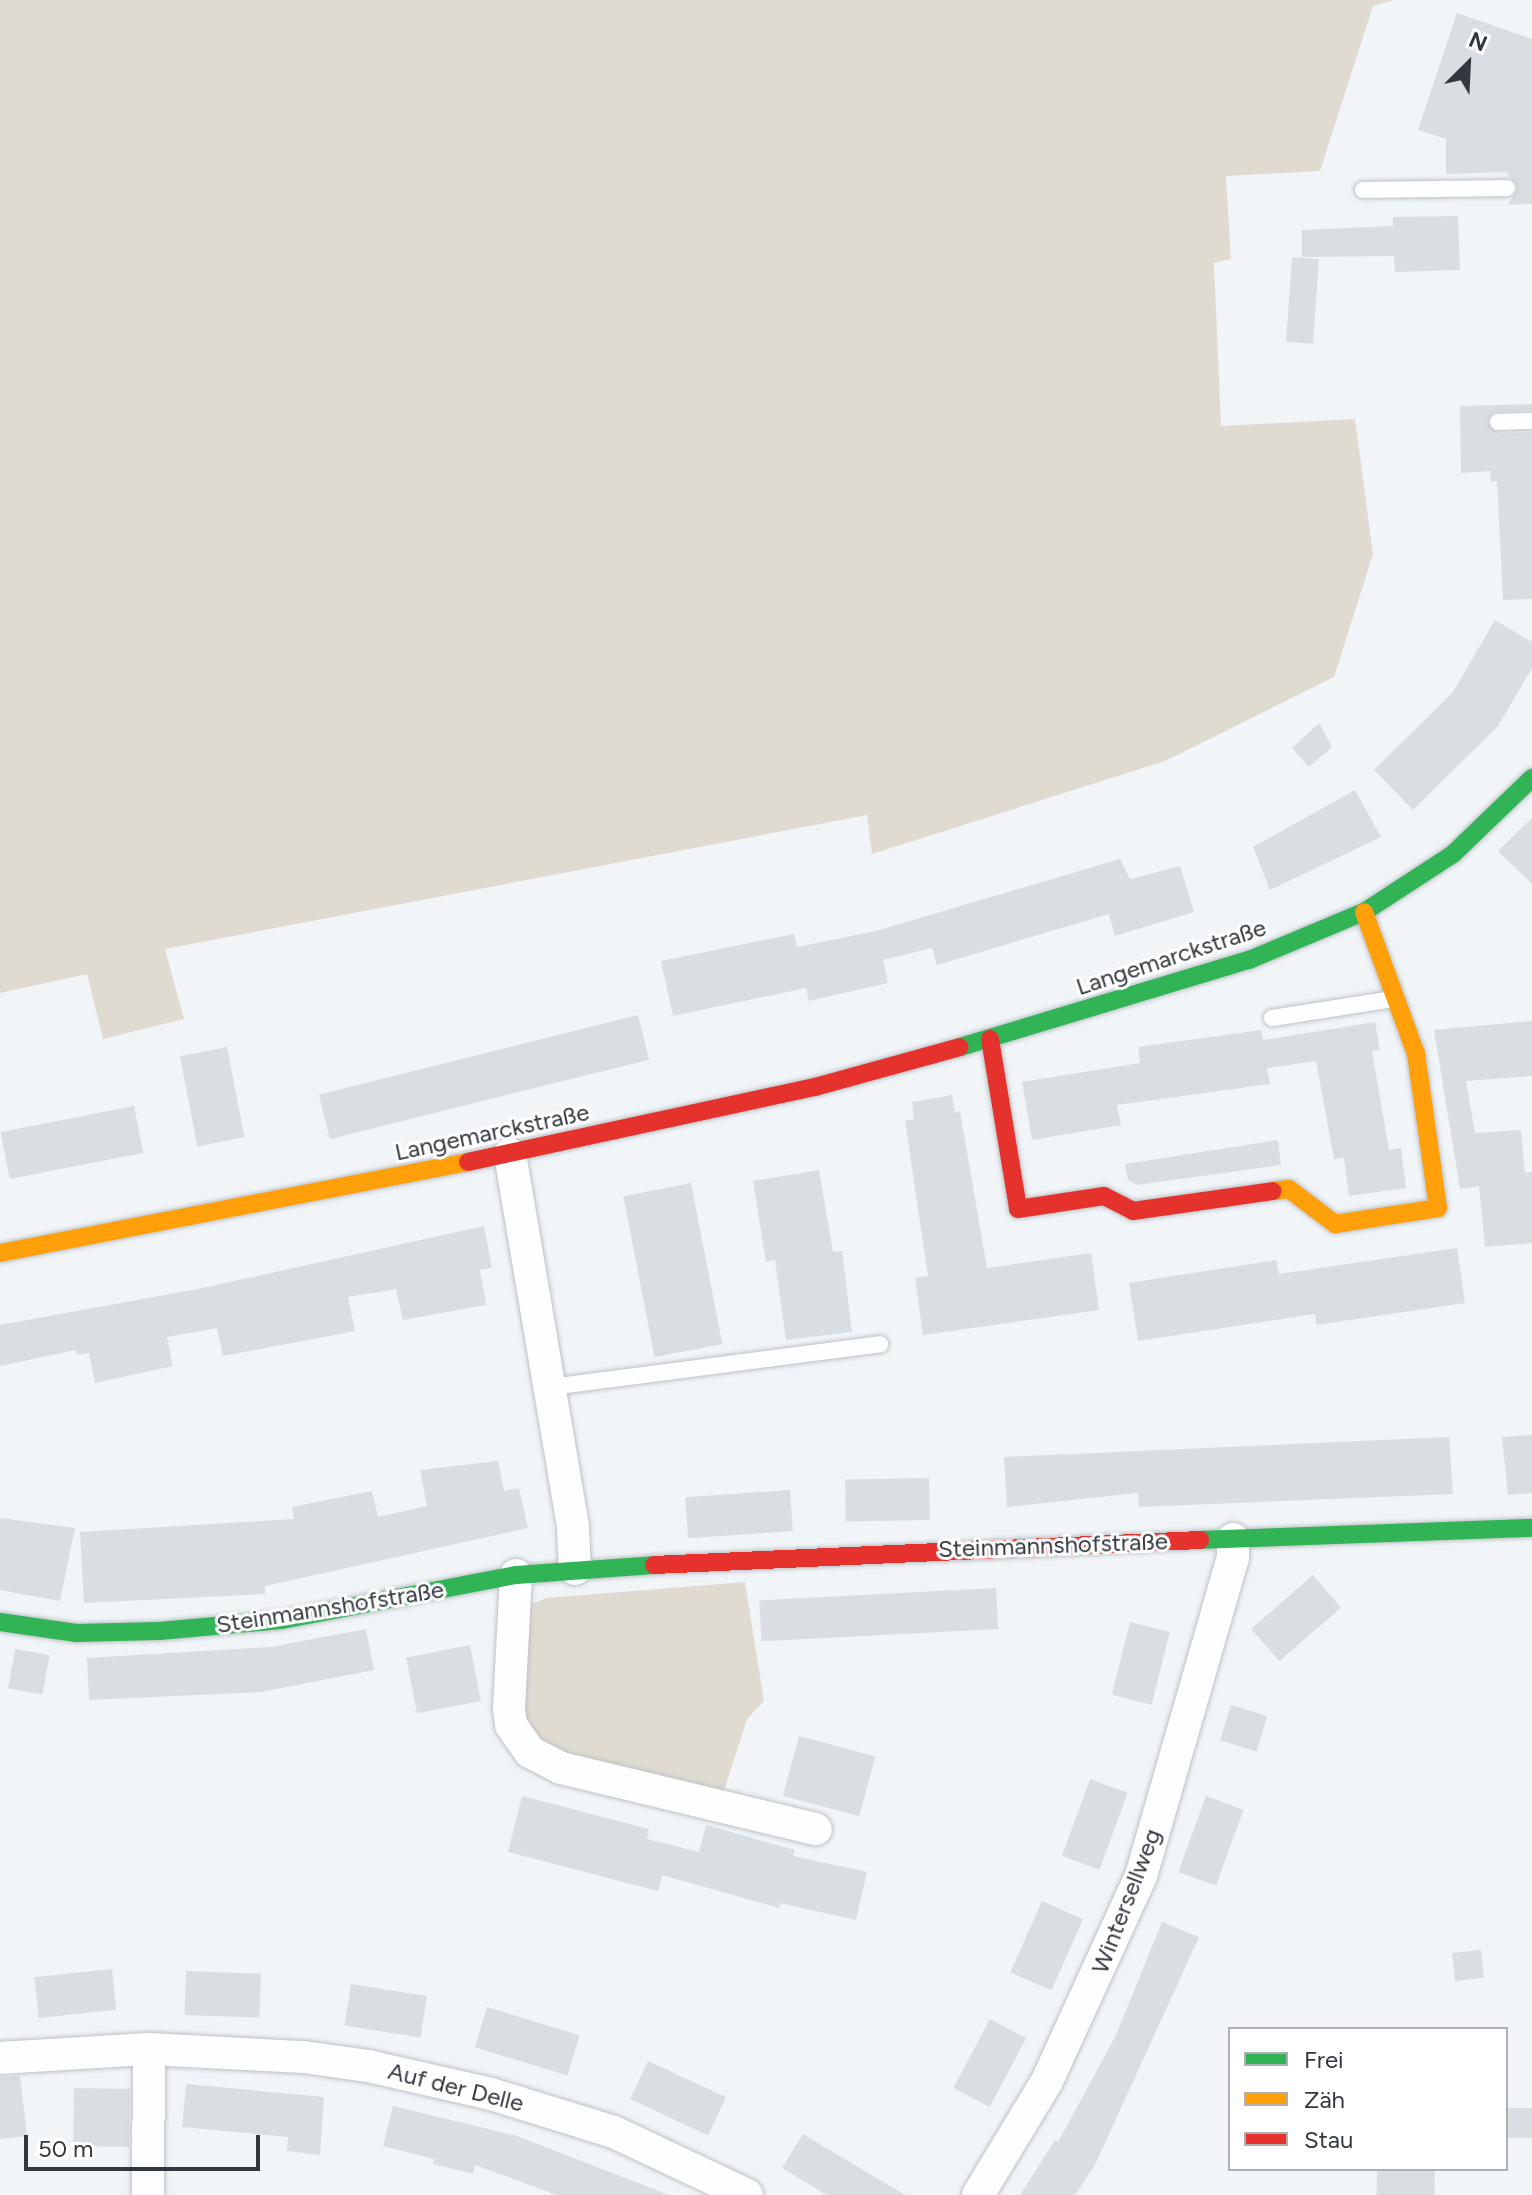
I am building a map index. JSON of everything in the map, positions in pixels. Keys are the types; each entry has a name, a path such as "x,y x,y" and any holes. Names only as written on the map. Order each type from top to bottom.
{"street":[{"name":"Langemarckstraße","path":"0,1253 510,1154 815,1087 990,1039 1249,960 1364,912 1453,854 1532,778"},
{"path":"990,1039 1018,1209 1104,1196 1133,1211 1289,1189 1335,1224 1438,1208 1416,1054 1399,998 1364,912"},
{"path":"510,1154 551,1387 575,1569"},
{"name":"Steinmannshofstraße","path":"0,1622 108,1633 222,1627 516,1575 575,1569 676,1566 956,1548 1532,1528"},
{"name":"Wintersellweg","path":"978,2195 1047,2081 1141,1876 1233,1558 1233,1539"},
{"path":"516,1575 509,1708 511,1725 530,1752 561,1768 816,1829"},
{"path":"148,2195 149,2049"},
{"name":"Auf der Delle","path":"0,2058 149,2049 304,2057 491,2094 614,2132 747,2195"}],"lane":[{"path":"1363,190 1507,188"},
{"path":"1498,422 1532,421"},
{"path":"1272,1018 1399,998"},
{"path":"551,1387 880,1344"}],"shaded area":[{"path":"0,0 1394,0 1373,6 1320,171 1226,176 1231,259 1214,263 1221,426 1355,419 1373,554 1334,677 1165,761 872,854 867,815 165,949 184,1019 103,1039 87,974 0,993"},
{"path":"745,1582 764,1701 747,1719 723,1794 544,1747 521,1712 523,1636 532,1604 546,1598"}],"building":[{"path":"1457,13 1532,39 1532,204 1508,205 1518,187 1506,172 1446,174 1446,139 1418,130"},
{"path":"1458,216 1460,270 1395,272 1394,256 1302,257 1302,230 1393,226 1393,217"},
{"path":"1292,257 1319,259 1313,344 1286,342"},
{"path":"1532,404 1532,410 1493,412 1487,422 1498,433 1532,432 1532,599 1503,600 1497,481 1491,482 1490,471 1461,473 1460,406"},
{"path":"1495,620 1532,642 1532,668 1498,726 1413,810 1374,770 1453,692"},
{"path":"1319,723 1332,747 1309,767 1292,748"},
{"path":"1355,790 1381,837 1270,890 1253,847"},
{"path":"1532,818 1532,884 1498,851"},
{"path":"1120,859 1130,879 1180,866 1194,912 1115,936 1109,914 937,965 932,948 883,960 888,983 809,1001 806,988 673,1016 661,961 794,934 797,947 876,931"},
{"path":"638,1015 649,1060 330,1139 319,1095"},
{"path":"1532,1021 1532,1076 1466,1081 1475,1133 1521,1130 1525,1173 1532,1172 1532,1243 1485,1247 1479,1186 1460,1189 1434,1030"},
{"path":"1375,1022 1380,1050 1372,1051 1389,1150 1401,1148 1406,1188 1349,1196 1344,1158 1334,1159 1316,1061 1267,1068 1270,1084 1117,1105 1121,1125 1032,1140 1022,1082 1140,1063 1138,1047 1261,1030 1263,1040"},
{"path":"227,1047 245,1137 197,1146 180,1056"},
{"path":"952,1095 955,1113 960,1111 987,1268 1091,1253 1099,1310 923,1335 915,1278 928,1276 905,1121 914,1119 912,1102"},
{"path":"134,1106 143,1153 10,1179 0,1132"},
{"path":"1278,1140 1281,1165 1137,1185 1128,1180 1125,1164"},
{"path":"819,1170 833,1252 842,1251 852,1332 786,1340 775,1260 766,1262 753,1181"},
{"path":"691,1183 722,1344 655,1357 623,1196"},
{"path":"484,1226 492,1268 480,1270 486,1305 403,1320 396,1289 348,1297 355,1331 223,1356 217,1328 167,1337 173,1366 95,1383 89,1353 77,1355 76,1350 0,1366 0,1325 198,1289"},
{"path":"1457,1248 1465,1303 1316,1325 1315,1314 1138,1341 1129,1283 1276,1260 1279,1274"},
{"path":"1532,1435 1532,1493 1508,1495 1502,1437"},
{"path":"1449,1437 1453,1494 1139,1507 1138,1493 1007,1507 1004,1457"},
{"path":"498,1461 504,1491 519,1488 528,1528 265,1586 265,1594 84,1603 80,1532 294,1519 292,1507 372,1491 378,1517 427,1506 420,1470"},
{"path":"929,1478 930,1520 846,1521 845,1479"},
{"path":"790,1490 793,1531 688,1538 685,1497"},
{"path":"0,1518 75,1528 60,1601 0,1590"},
{"path":"1313,1575 1341,1607 1279,1661 1251,1629"},
{"path":"996,1588 998,1629 761,1641 759,1600"},
{"path":"1130,1622 1170,1632 1152,1705 1112,1695"},
{"path":"366,1629 374,1670 261,1692 89,1700 87,1658 270,1647"},
{"path":"470,1645 481,1701 417,1713 406,1657"},
{"path":"15,1649 49,1655 43,1694 8,1688"},
{"path":"1231,1705 1267,1716 1257,1751 1220,1740"},
{"path":"799,1736 875,1756 859,1816 783,1796"},
{"path":"1090,1779 1128,1793 1100,1870 1062,1856"},
{"path":"522,1796 649,1829 647,1839 699,1852 706,1825 795,1850 793,1856 867,1872 856,1920 780,1903 779,1908 662,1875 658,1891 508,1852"},
{"path":"1206,1796 1244,1810 1216,1886 1178,1872"},
{"path":"1042,1901 1083,1919 1051,1991 1010,1972"},
{"path":"1162,1922 1199,1937 1095,2165 1075,2195 1020,2195 1055,2140 1058,2142 1115,2037"},
{"path":"1481,1950 1484,1978 1455,1981 1452,1953"},
{"path":"112,1969 116,2010 39,2018 34,1977"},
{"path":"186,1971 261,1974 259,2018 184,2015"},
{"path":"351,1984 427,1996 420,2038 344,2025"},
{"path":"487,2007 580,2035 567,2076 475,2047"},
{"path":"990,2019 1026,2038 990,2107 953,2088"},
{"path":"648,2061 726,2097 708,2135 630,2099"},
{"path":"20,2076 27,2136 0,2139 0,2077"},
{"path":"186,2084 324,2097 320,2155 287,2151 288,2137 182,2127"},
{"path":"74,2088 130,2089 129,2147 73,2146"},
{"path":"393,2106 517,2136 669,2195 557,2195 475,2165 473,2174 433,2164 434,2159 383,2146"},
{"path":"1508,2108 1532,2108 1532,2138 1508,2138"},
{"path":"803,2134 905,2195 827,2195 782,2168"},
{"path":"1377,2171 1435,2171 1435,2195 1377,2195"}],"traffic: fast":[{"path":"960,1047 1249,960 1364,912 1453,854 1532,778"},
{"path":"1200,1540 1532,1528"},
{"path":"0,1622 76,1633 159,1631 282,1620 516,1575 654,1565"}],"traffic: slow":[{"path":"1273,1191 1289,1189 1335,1224 1438,1208 1416,1054 1364,912"},
{"path":"0,1253 468,1162"}],"traffic: jam":[{"path":"990,1039 1018,1209 1104,1196 1133,1211 1273,1191"},
{"path":"468,1162 815,1087 960,1047"},
{"path":"654,1565 1200,1540"}]}
